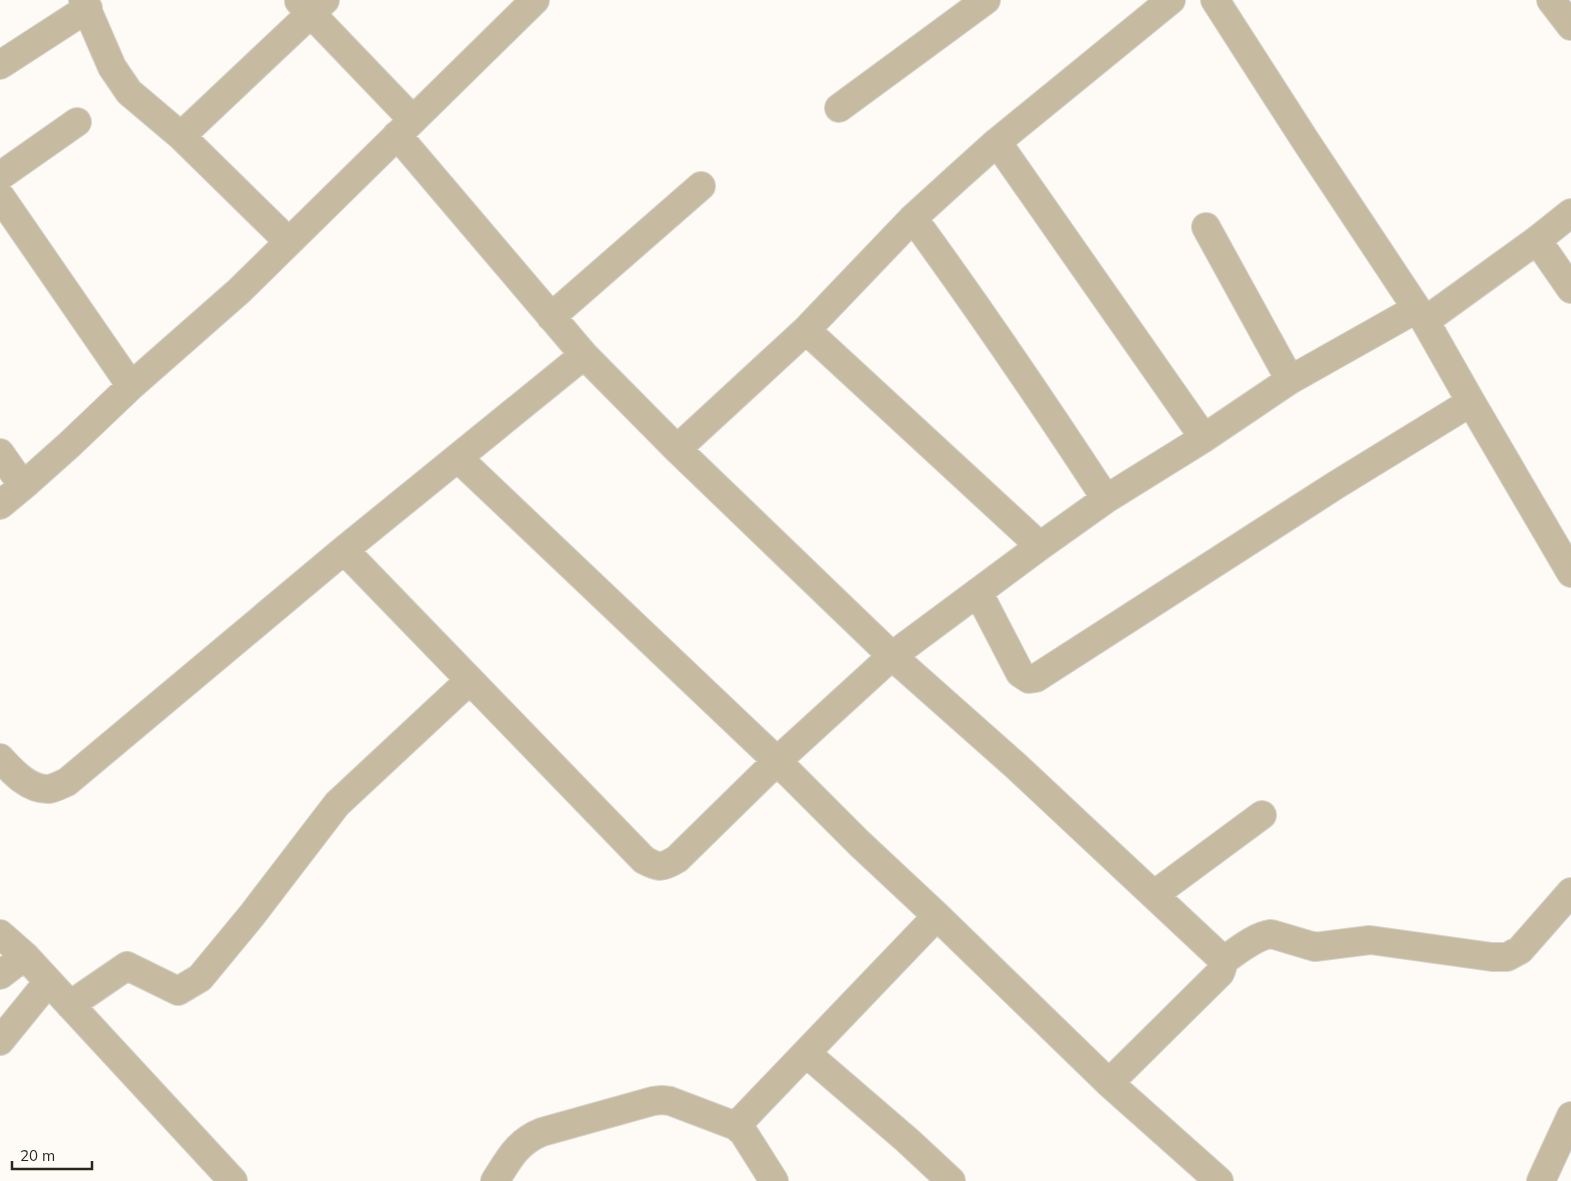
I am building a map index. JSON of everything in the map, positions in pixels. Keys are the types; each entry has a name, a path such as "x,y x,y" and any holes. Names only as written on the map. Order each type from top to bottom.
{"street":[{"path":"0,505 69,445 131,386 240,291 535,0"},
{"path":"839,108 986,0"},
{"path":"677,449 806,330 913,218 997,142 1171,0"},
{"path":"1215,0 1420,315 1571,573"},
{"path":"0,65 85,4 112,67 129,92 181,136 289,242"},
{"path":"181,136 312,4 551,317 584,355 677,449 892,656 1016,766 1223,961 1220,973 1109,1083"},
{"path":"0,176 77,122"},
{"path":"997,142 1204,438"},
{"path":"551,317 701,186"},
{"path":"0,196 131,386"},
{"path":"344,550 644,860 656,866 665,866 677,859 777,761 892,656 1040,546 1106,499 1204,438 1290,380 1420,315 1537,240 1571,213"},
{"path":"913,218 971,298 1106,499"},
{"path":"1206,227 1290,380"},
{"path":"1537,240 1571,289"},
{"path":"806,330 1040,546"},
{"path":"0,758 18,777 36,787 50,789 67,782 344,550 584,355"},
{"path":"978,592 1020,673 1028,679 1036,678 1336,485 1470,402"},
{"path":"0,453 23,486"},
{"path":"458,458 777,761 859,843 1109,1083 1219,1181"},
{"path":"70,1005 127,966 178,991 200,978 252,915 337,804 470,680"},
{"path":"1154,894 1262,815"},
{"path":"1223,961 1264,935 1271,934 1315,947 1370,940 1492,958 1507,957 1520,950 1571,892"},
{"path":"736,1126 937,916"},
{"path":"0,934 24,956 233,1181"},
{"path":"0,975 24,956"},
{"path":"0,1040 48,982"},
{"path":"806,1053 907,1140 951,1181"},
{"path":"495,1181 516,1148 532,1136 662,1100 736,1126 743,1132 774,1181"},
{"path":"1541,1181 1571,1116"}]}
